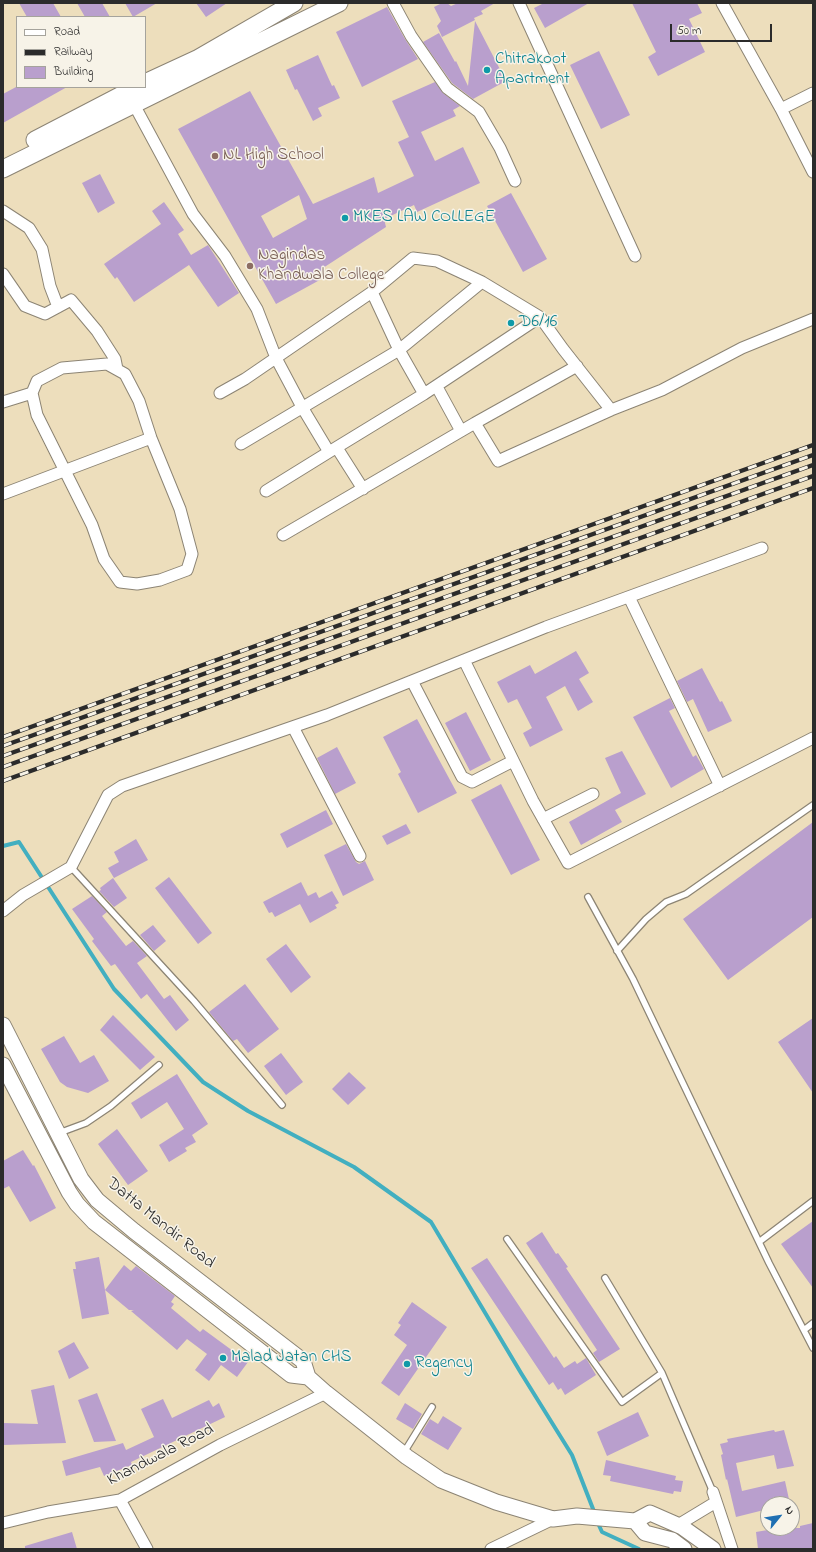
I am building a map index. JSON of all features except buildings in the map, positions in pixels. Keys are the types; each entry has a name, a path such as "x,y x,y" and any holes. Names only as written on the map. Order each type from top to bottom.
{"main road":[{"path":"146,83 197,59 294,3"},
{"path":"146,88 329,5"},
{"path":"3,157 145,88"},
{"path":"3,169 132,94"},
{"name":"Datta Mandir Road","path":"3,1025 81,1179 97,1200 134,1231 303,1361 308,1377 403,1454 441,1480 496,1502 553,1519 577,1516 635,1521"},
{"path":"3,1065 77,1204 94,1222 291,1375 308,1377"},
{"path":"55,1164 70,1156"},
{"path":"275,1363 286,1348"},
{"path":"650,1513 678,1526 713,1549"},
{"path":"650,1513 635,1521 645,1533 684,1549"},
{"path":"645,1533 650,1513"}],"street":[{"path":"393,3 411,36 447,88 479,112 500,148 516,181"},
{"path":"519,3 635,256"},
{"path":"722,3 781,109 813,172"},
{"path":"781,109 813,93"},
{"path":"132,94 193,214 225,256 257,309 276,358 302,407 363,489"},
{"path":"3,211 29,228 42,249 50,286 58,307"},
{"path":"220,393 276,358 372,292 413,258 437,261 482,282 540,317 611,410"},
{"path":"3,274 25,306 45,314 71,300 97,331 115,359 117,369"},
{"path":"241,444 399,350 482,282"},
{"path":"372,292 399,350 424,394"},
{"path":"266,491 437,387 540,317"},
{"path":"475,423 498,461 611,410 662,390 742,348 813,319"},
{"path":"107,364 117,369 125,374 139,401 151,438 180,509 192,554 186,570 160,580 137,584 120,582 104,559 92,525 37,416 32,393 37,381 62,368 107,364"},
{"path":"283,535 461,431 577,366"},
{"path":"437,387 461,431"},
{"path":"3,402 32,393"},
{"path":"3,494 151,438"},
{"path":"3,911 23,895 71,866 108,795 122,786 293,727 629,597 762,548"},
{"path":"629,597 720,786"},
{"path":"464,660 513,761 568,863 813,738"},
{"path":"412,681 462,777 472,782 513,761"},
{"path":"293,727 360,856"},
{"path":"543,819 593,794"},
{"name":"Khandwala Road","path":"3,1523 48,1512 120,1500 220,1445 326,1393"},
{"path":"678,1526 714,1497 732,1549"},
{"path":"120,1500 147,1549"},
{"path":"491,1549 553,1519"}],"lane":[{"path":"617,951 646,919 666,902 686,894 813,805"},
{"path":"71,866 194,1001 282,1105"},
{"path":"588,897 633,979 759,1242 813,1348"},
{"path":"58,1133 86,1123 111,1106 159,1065"},
{"path":"759,1242 813,1201"},
{"path":"507,1239 622,1402 662,1373"},
{"path":"605,1278 662,1373 714,1497"},
{"path":"804,1330 813,1323"},
{"path":"403,1454 432,1407"}],"waterway":[{"path":"3,846 19,842 114,989 203,1082 248,1111 354,1167 431,1222 572,1455 595,1514"},
{"path":"597,1521 602,1532 639,1549"}],"railway":[{"path":"3,737 813,445"},
{"path":"3,746 813,455"},
{"path":"3,756 813,465"},
{"path":"3,767 813,476"},
{"path":"3,781 813,488"}],"place":[{"name":"Chitrakoot Apartment","path":"487,70"},
{"name":"NL High School","path":"215,156"},
{"name":"MKES LAW COLLEGE","path":"345,218"},
{"name":"Nagindas Khandwala College","path":"250,266"},
{"name":"D6/16","path":"511,323"},
{"name":"Malad Jatan CHS","path":"223,1358"},
{"name":"Regency","path":"407,1364"}]}
